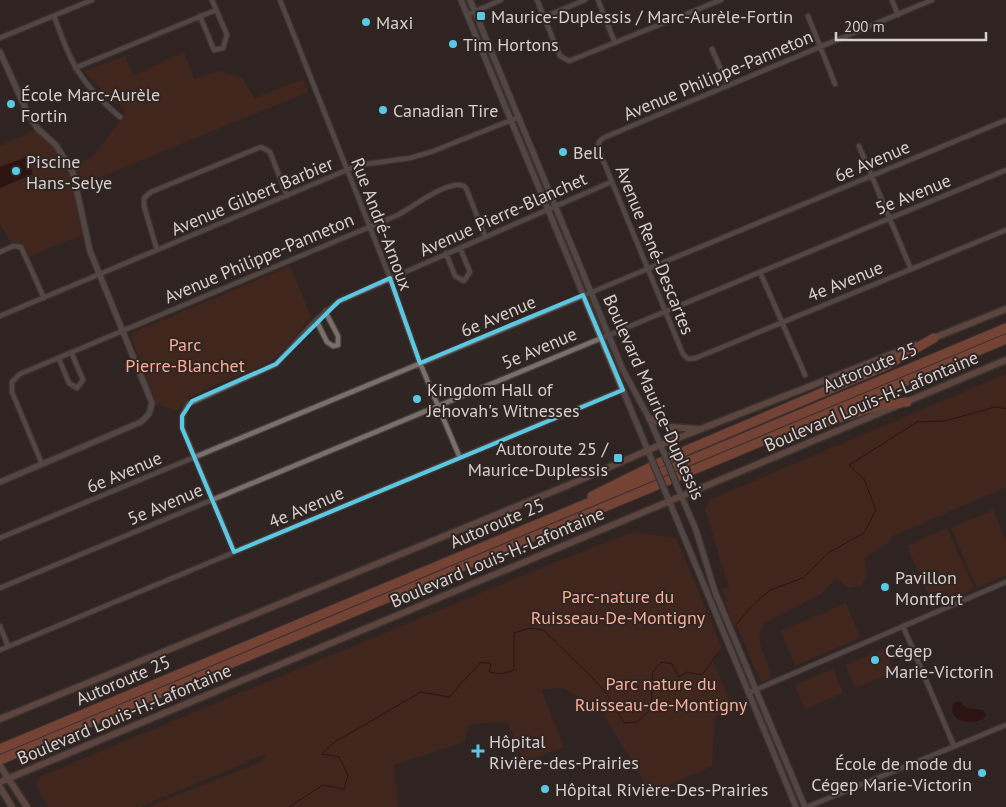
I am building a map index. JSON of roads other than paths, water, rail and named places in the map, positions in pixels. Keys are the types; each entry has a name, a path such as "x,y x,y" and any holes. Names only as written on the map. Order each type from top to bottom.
{"highway":[{"name":"Autoroute 25","path":"0,749 1006,328"},
{"path":"560,514 638,472 887,365 934,338"},
{"name":"Autoroute 25","path":"0,760 1006,339"},
{"path":"761,442 880,405 907,402"}],"main road":[{"name":"Boulevard Louis-H.-Lafontaine","path":"0,719 554,491 660,445 1006,309"},
{"name":"Boulevard Louis-H.-Lafontaine","path":"0,782 7,776 669,502 1006,360"},
{"path":"649,418 670,427 699,430"},
{"path":"0,766 27,807"},
{"path":"0,787 12,807"}],"street":[{"path":"0,38 92,0"},
{"path":"200,16 214,50 221,50 227,36 212,0"},
{"name":"Rue André-Arnoux","path":"280,0 390,278 420,363 460,458"},
{"name":"Boulevard Maurice-Duplessis","path":"460,0 796,807"},
{"name":"Boulevard Maurice-Duplessis","path":"470,0 623,370 649,418 678,486 696,530 715,592 806,807"},
{"path":"467,15 501,0"},
{"path":"537,0 560,56 565,60 572,60 719,0"},
{"path":"544,16 585,0"},
{"path":"598,0 615,43"},
{"path":"892,0 898,14"},
{"name":"Avenue Philippe-Panneton","path":"599,142 603,138 932,0"},
{"path":"75,68 216,10"},
{"path":"54,16 75,68 95,95 120,117"},
{"path":"808,16 835,84"},
{"path":"712,49 728,86"},
{"path":"0,52 28,114 38,129 60,150 73,172 79,191 85,234 150,396 151,409 146,419 141,422 0,482"},
{"name":"Avenue Gilbert Barbier","path":"0,316 346,170 371,162 410,158 431,152 519,117"},
{"name":"6e Avenue","path":"0,538 1006,120"},
{"name":"Avenue René-Descartes","path":"599,142 598,148 611,182 683,354 688,358 696,358"},
{"path":"859,146 911,269"},
{"path":"157,250 144,202 147,194 160,188 261,147 270,152 287,196"},
{"name":"5e Avenue","path":"0,588 600,337 1006,170"},
{"name":"Avenue Pierre-Blanchet","path":"195,457 182,428 181,420 186,407 192,401 276,364 325,311 339,301 611,182"},
{"name":"Avenue Philippe-Panneton","path":"42,464 12,392 14,379 20,374 72,354 398,215 426,197 460,184 466,188 485,236"},
{"name":"4e Avenue","path":"696,358 1006,230"},
{"path":"0,252 13,246 21,248 44,298"},
{"path":"446,254 455,276 464,280 470,272 460,248"},
{"path":"760,272 805,375"},
{"path":"316,320 328,344 333,346 338,344 338,336 325,311"},
{"path":"60,359 69,383 73,387 78,388 83,380 72,354"},
{"name":"4e Avenue","path":"0,650 623,390"},
{"path":"195,457 234,552"},
{"path":"748,693 1006,582"},
{"path":"0,626 8,646"},
{"path":"904,626 954,746"},
{"path":"806,807 1006,725"}],"waterway":[{"path":"736,625 749,609 770,590 803,578 828,553 864,533 876,510 864,479 849,465 917,422 945,421 995,407 1006,409"},
{"path":"289,807 323,785 344,789 348,775 339,757 322,754 333,743 421,692 449,697 481,662 491,664 489,672 502,674 514,670 514,633 530,628 543,630 607,694 624,723 637,722 651,709 653,672 662,662 672,664 679,677 687,672 702,675 719,652"}],"place":[{"name":"Maurice-Duplessis / Marc-Aurèle-Fortin","path":"481,16"},
{"name":"Maxi","path":"366,22"},
{"name":"Tim Hortons","path":"453,44"},
{"name":"École Marc-Aurèle Fortin","path":"11,104"},
{"name":"Canadian Tire","path":"383,110"},
{"name":"Bell","path":"563,152"},
{"name":"Piscine Hans-Selye","path":"16,171"},
{"name":"Kingdom Hall of Jehovah's Witnesses","path":"417,399"},
{"name":"Autoroute 25 / Maurice-Duplessis","path":"618,458"},
{"name":"Pavillon Montfort","path":"885,587"},
{"name":"Cégep Marie-Victorin","path":"875,660"},
{"name":"Hôpital Rivière-des-Prairies","path":"478,751"},
{"name":"École de mode du Cégep Marie-Victorin","path":"982,773"},
{"name":"Hôpital Rivière-Des-Prairies","path":"545,789"}],"park label":[{"name":"Parc Pierre-Blanchet","path":"185,354"},
{"name":"Parc-nature du Ruisseau-De-Montigny","path":"618,606"},
{"name":"Parc nature du Ruisseau-de-Montigny","path":"661,693"}]}
